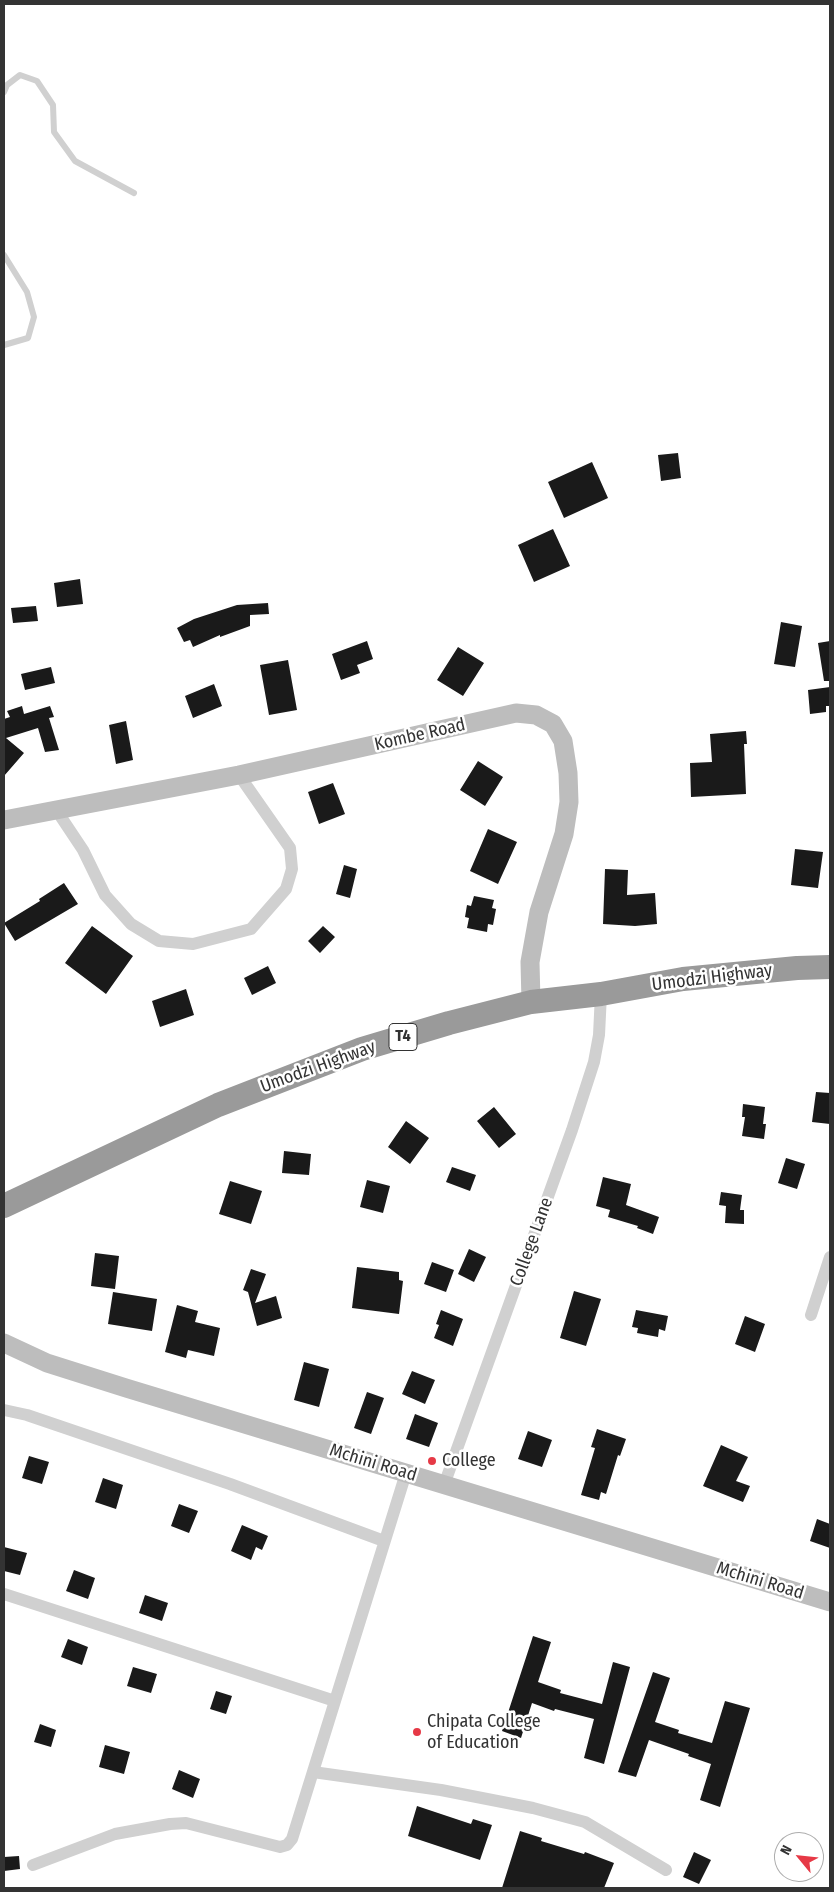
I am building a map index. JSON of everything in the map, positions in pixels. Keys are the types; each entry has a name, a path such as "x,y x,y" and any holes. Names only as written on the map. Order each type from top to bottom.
{"highway":[{"name":"Umodzi Highway","path":"4,1206 218,1105 362,1049 449,1023 531,1002 601,994 683,979 797,968 830,967"}],"street":[{"name":"Kombe Road","path":"4,820 239,776 516,714 536,715 553,724 562,741 568,773 569,802 564,834 539,912 530,962 531,1002"},
{"path":"57,810 83,850 105,896 131,924 158,941 193,944 251,929 286,889 292,869 290,848 239,776"},
{"name":"College Lane","path":"444,1485 572,1130 594,1062 600,1035 601,994"},
{"path":"812,1315 830,1257"},
{"name":"Mchini Road","path":"4,1343 56,1366 830,1602"},
{"path":"4,1410 27,1415 211,1478 384,1541"},
{"path":"33,1865 115,1834 170,1824 186,1823 280,1847 287,1845 292,1839 406,1474"},
{"path":"4,1594 335,1701"},
{"path":"313,1772 441,1790 533,1808 585,1822 666,1870"}],"lane":[{"path":"4,92 7,85 20,75 37,81 53,105 54,132 76,161 134,193"},
{"path":"4,255 27,292 34,317 28,338 4,345"}],"building":[{"path":"678,453 681,478 661,481 658,455"},
{"path":"592,462 608,498 564,518 548,482"},
{"path":"553,529 570,566 534,582 518,545"},
{"path":"80,579 83,604 57,607 54,583"},
{"path":"268,603 269,614 250,615 250,626 220,637 220,635 193,647 190,640 184,642 177,628 194,619 237,605"},
{"path":"36,606 38,621 13,623 11,608"},
{"path":"781,622 802,626 795,667 774,664"},
{"path":"367,641 373,659 357,665 360,673 341,680 332,654"},
{"path":"830,641 830,681 824,681 818,643"},
{"path":"458,647 484,663 463,696 437,680"},
{"path":"288,660 297,710 269,715 260,665"},
{"path":"51,667 55,683 25,690 21,674"},
{"path":"214,684 222,706 193,718 185,696"},
{"path":"830,687 830,706 826,706 826,712 810,714 808,690"},
{"path":"22,706 24,714 50,706 54,717 49,718 59,750 45,752 38,728 6,738 24,753 4,776 4,719 10,717 7,711"},
{"path":"126,721 133,760 116,764 109,725"},
{"path":"746,731 747,744 744,744 746,794 691,797 690,763 712,762 710,734"},
{"path":"478,761 503,777 485,806 460,790"},
{"path":"333,783 345,814 319,824 308,792"},
{"path":"488,829 517,842 498,884 470,871"},
{"path":"795,849 823,852 818,888 791,885"},
{"path":"344,865 357,869 350,898 336,894"},
{"path":"605,869 628,870 627,895 655,893 657,924 635,926 603,924"},
{"path":"64,883 78,904 15,941 4,923 40,901 39,899"},
{"path":"474,896 494,900 492,908 496,909 493,925 488,924 487,932 467,928 469,918 465,917 467,905 471,906"},
{"path":"92,926 133,956 106,994 65,963"},
{"path":"323,926 335,937 320,953 308,941"},
{"path":"268,966 276,983 252,995 244,978"},
{"path":"186,989 194,1015 160,1027 152,1001"},
{"path":"816,1092 830,1093 830,1124 812,1122"},
{"path":"743,1104 765,1107 763,1124 766,1124 764,1139 742,1136 745,1117 742,1117"},
{"path":"494,1107 516,1134 499,1148 477,1121"},
{"path":"406,1121 429,1138 410,1164 388,1147"},
{"path":"284,1151 311,1154 309,1175 282,1173"},
{"path":"786,1158 805,1164 797,1189 778,1183"},
{"path":"452,1167 476,1175 470,1191 446,1182"},
{"path":"603,1177 631,1184 626,1205 659,1217 653,1234 637,1228 638,1226 608,1217 610,1210 596,1206"},
{"path":"367,1180 390,1186 383,1213 360,1207"},
{"path":"230,1181 262,1191 251,1224 219,1214"},
{"path":"721,1192 742,1195 740,1210 744,1210 744,1224 725,1223 726,1206 719,1205"},
{"path":"469,1249 486,1257 474,1282 458,1274"},
{"path":"95,1253 119,1256 115,1289 91,1286"},
{"path":"432,1262 454,1270 446,1292 424,1284"},
{"path":"357,1267 399,1272 399,1280 403,1281 399,1314 352,1308"},
{"path":"251,1269 266,1274 255,1303 276,1296 282,1318 257,1326 248,1292 243,1290"},
{"path":"574,1291 601,1299 586,1346 560,1338"},
{"path":"113,1292 157,1299 152,1331 108,1324"},
{"path":"177,1305 198,1311 195,1322 220,1328 214,1356 188,1350 186,1358 165,1352"},
{"path":"441,1310 463,1319 453,1346 434,1338 439,1325 436,1324"},
{"path":"636,1310 668,1316 665,1331 659,1329 658,1337 637,1333 638,1328 632,1327"},
{"path":"745,1316 765,1324 755,1352 735,1344"},
{"path":"304,1362 329,1369 319,1407 294,1400"},
{"path":"412,1371 435,1380 425,1404 402,1394"},
{"path":"367,1392 384,1398 371,1434 354,1428"},
{"path":"415,1414 438,1423 429,1447 406,1439"},
{"path":"597,1429 626,1439 620,1456 618,1455 606,1494 601,1492 599,1500 581,1495 595,1448 591,1447"},
{"path":"528,1431 552,1440 542,1467 518,1459"},
{"path":"721,1445 748,1457 736,1481 750,1486 743,1502 703,1486"},
{"path":"29,1456 49,1462 42,1484 22,1478"},
{"path":"103,1478 123,1485 116,1509 95,1502"},
{"path":"179,1504 198,1511 189,1533 171,1526"},
{"path":"817,1519 830,1524 830,1548 810,1541"},
{"path":"242,1525 268,1536 262,1550 256,1547 251,1560 231,1551"},
{"path":"4,1547 27,1553 20,1575 4,1571"},
{"path":"74,1570 95,1578 88,1599 66,1591"},
{"path":"145,1595 168,1603 162,1621 139,1613"},
{"path":"533,1636 551,1642 538,1682 561,1690 560,1693 602,1704 613,1662 630,1667 604,1764 584,1758 594,1719 555,1709 554,1711 532,1703 521,1738 502,1731"},
{"path":"68,1639 88,1647 82,1665 61,1657"},
{"path":"133,1667 157,1674 151,1693 127,1686"},
{"path":"653,1672 670,1678 655,1722 679,1730 678,1733 712,1743 725,1701 750,1708 720,1807 700,1800 711,1764 649,1740 636,1777 618,1772"},
{"path":"216,1691 232,1696 226,1714 210,1709"},
{"path":"40,1724 56,1730 51,1747 34,1742"},
{"path":"105,1745 130,1752 124,1774 99,1767"},
{"path":"179,1770 200,1779 193,1798 172,1789"},
{"path":"417,1806 471,1824 473,1819 492,1825 480,1860 408,1836"},
{"path":"520,1831 542,1838 541,1841 584,1854 585,1852 614,1863 604,1888 502,1888"},
{"path":"694,1852 711,1860 699,1884 683,1877"},
{"path":"19,1856 20,1869 4,1871 4,1857"}],"place":[{"name":"College","path":"432,1461"},
{"name":"Chipata College of Education","path":"417,1732"}]}
